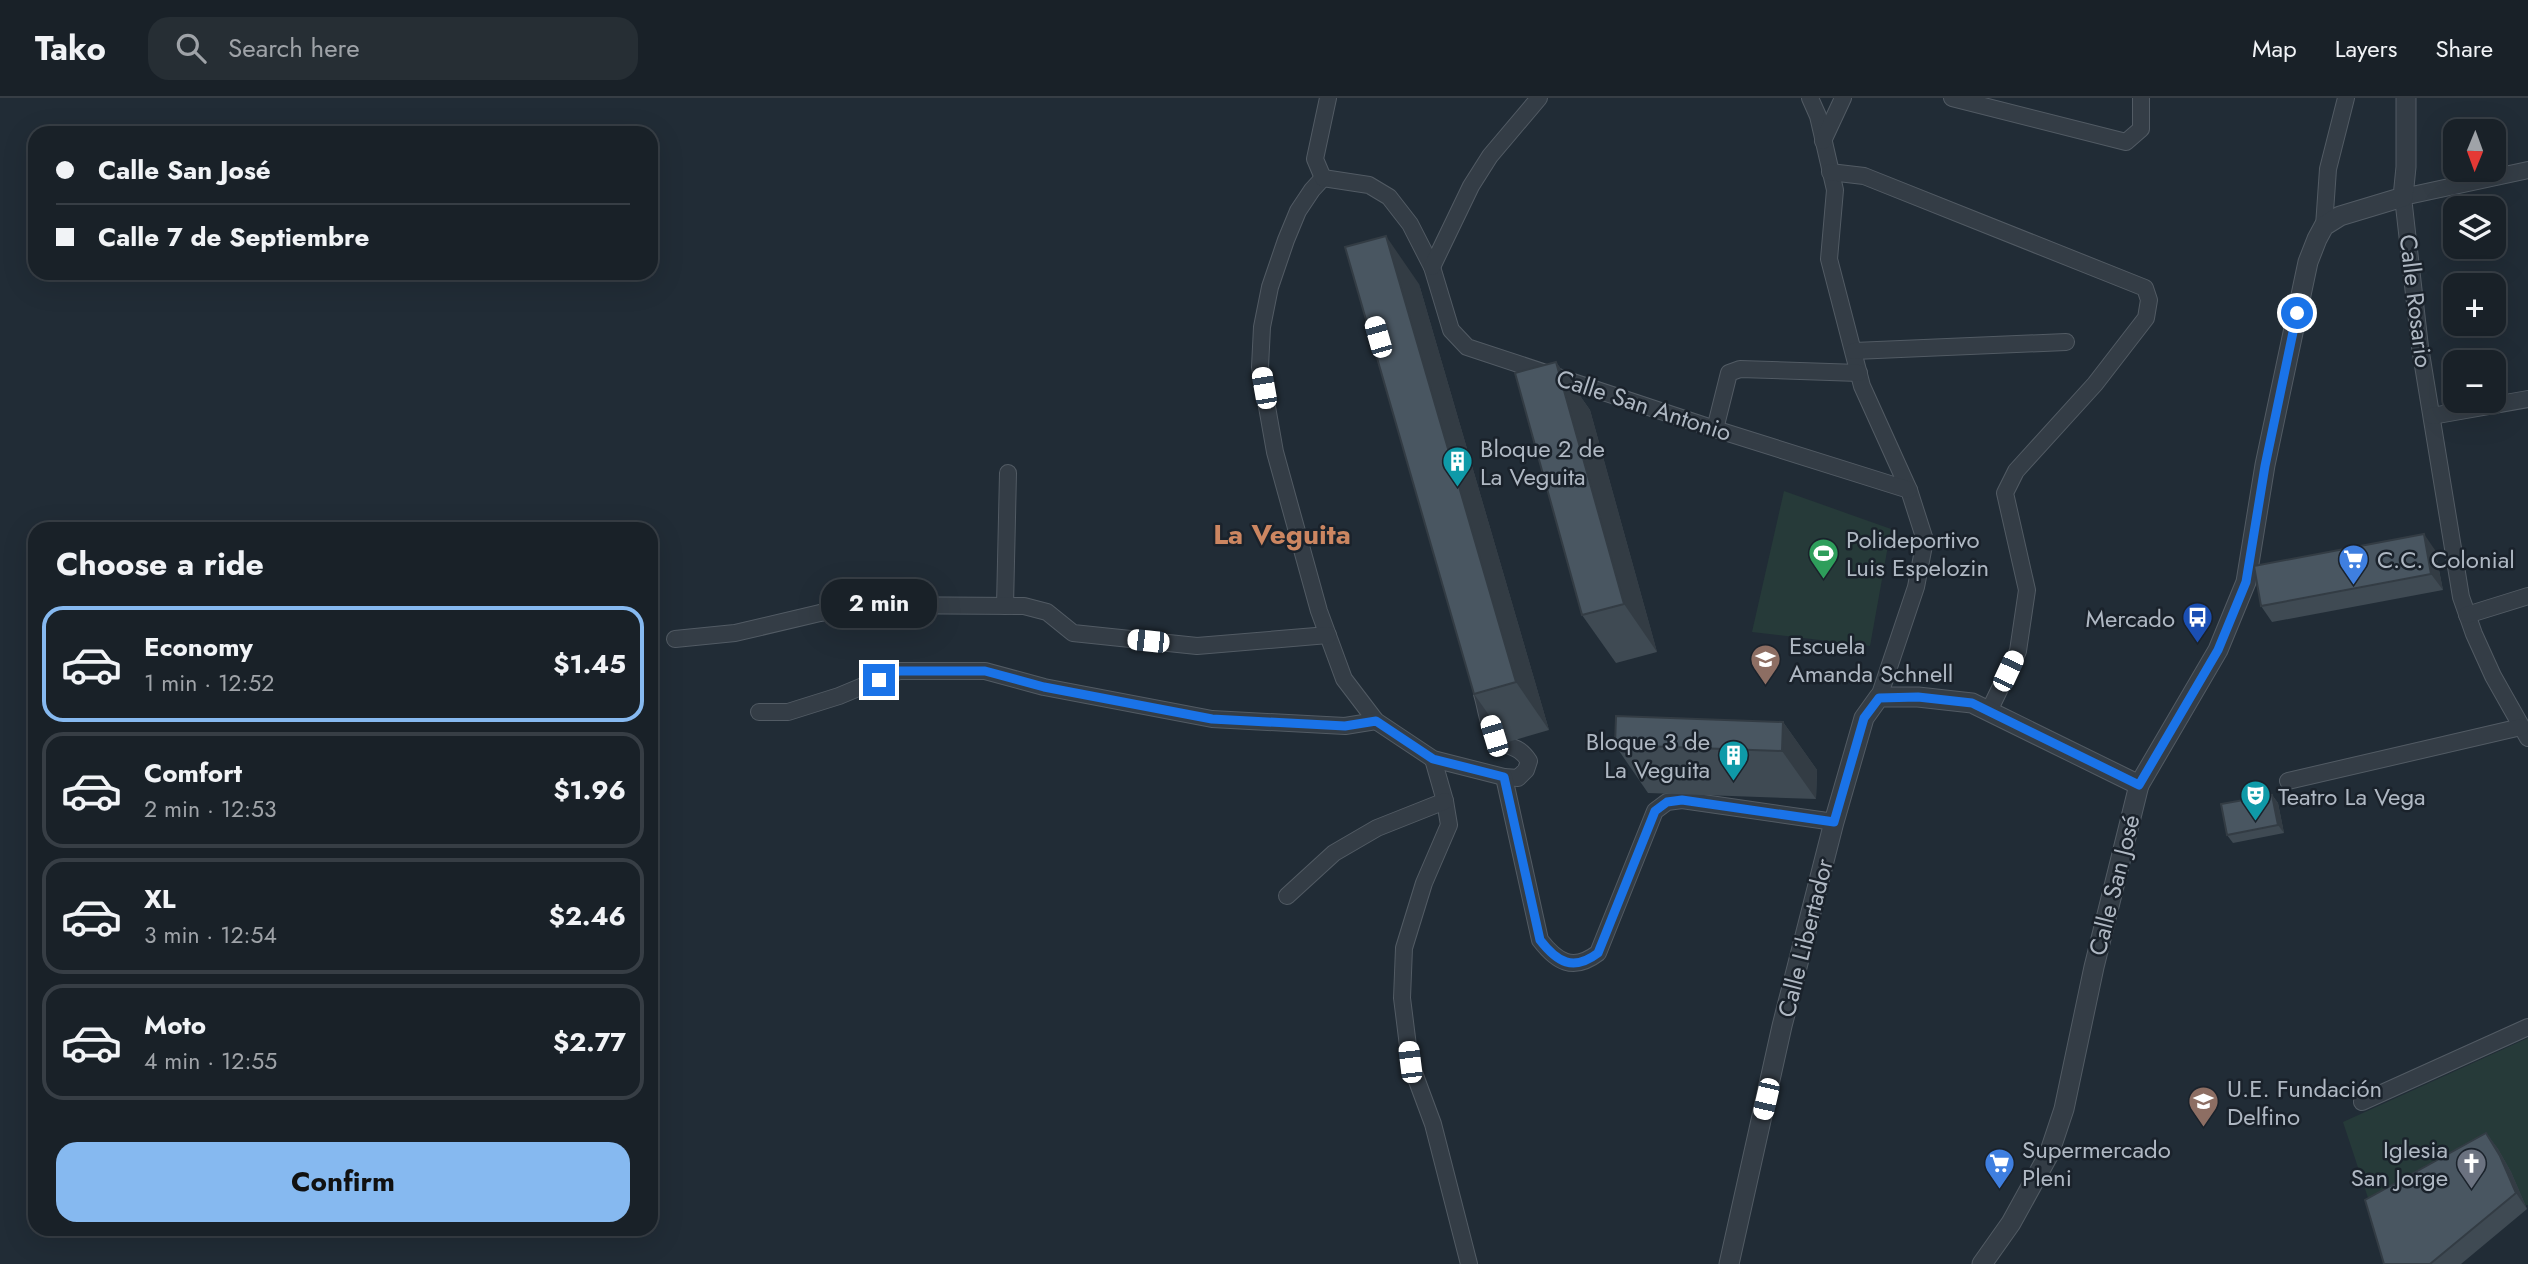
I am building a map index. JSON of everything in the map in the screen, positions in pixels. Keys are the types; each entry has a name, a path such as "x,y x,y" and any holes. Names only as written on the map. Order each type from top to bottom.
{"street":[{"path":"1328,98 1315,159 1323,178 1298,211 1286,240 1270,288 1262,327 1260,367 1275,452 1319,611 1344,679 1376,721 1433,759 1518,778 1526,770 1529,761 1522,750 1505,744 1494,736 1478,678"},
{"path":"1432,267 1477,176 1490,156 1539,98"},
{"name":"Calle Libertador","path":"1729,1264 1782,1026 1834,822 1864,718 1879,698 1916,587 1925,541 1909,490 1862,386 1829,259 1835,190 1818,116 1810,98"},
{"path":"1823,141 1843,98"},
{"path":"1952,98 2126,142 2141,129 2141,98"},
{"path":"2324,226 2328,169 2346,98"},
{"name":"Calle Rosario","path":"2406,98 2403,197 2420,347 2461,597 2493,676 2524,732"},
{"path":"2324,226 2340,216 2403,197 2528,170"},
{"path":"1830,172 1864,176 2145,288 2149,300 2146,318 2095,384 2016,471 2006,493 2027,590 2018,651 1989,711"},
{"name":"Calle San Antonio","path":"1323,178 1369,185 1389,197 1410,224 1432,267 1451,330 1467,347 1909,490"},
{"name":"Calle San José","path":"1982,1264 2011,1223 2049,1154 2064,1109 2139,785 2218,650 2246,582 2265,466 2308,262 2324,226"},
{"path":"1854,351 2066,342"},
{"path":"1715,429 1729,373 1740,369 1859,373"},
{"path":"2432,416 2528,399"},
{"path":"1005,606 1008,473"},
{"path":"2468,615 2528,596"},
{"path":"675,639 735,633 821,613 872,605 1024,606 1047,612 1073,634 1197,646 1328,635"},
{"path":"759,712 788,712 839,696 899,671 985,671 1044,687 1212,719 1345,726 1376,721"},
{"path":"1879,698 1918,697 1972,703 2139,785"},
{"path":"2288,781 2524,732"},
{"path":"1433,759 1449,825 1424,883 1404,948 1402,998 1410,1062 1433,1124 1469,1264"},
{"path":"1504,777 1540,940 1552,956 1566,963 1587,961 1598,953 1655,811 1667,802 1682,800 1834,822"},
{"path":"1287,896 1334,853 1377,828 1445,801"},
{"path":"2362,1102 2528,1027"}],"green space":[{"name":"Polideportivo Luis Espelozin","path":"1784,491 1891,529 1870,646 1752,632"},
{"path":"2528,1038 2528,1205 2374,1216 2343,1122"}],"building":[{"path":"1386,236 1516,682 1474,694 1345,247"},
{"path":"1556,362 1624,604 1582,615 1515,373"},
{"path":"2424,534 2431,574 2261,606 2254,566"},
{"path":"1616,716 1783,722 1782,751 1615,745"},
{"name":"Teatro La Vega","path":"2272,795 2278,825 2227,835 2221,804"},
{"name":"Iglesia San Jorge","path":"2486,1133 2500,1156 2516,1193 2430,1264 2384,1264 2365,1200"}],"place":[{"name":"Bloque 2 de La Veguita","path":"1457,489"},
{"name":"Polideportivo Luis Espelozin","path":"1823,580"},
{"name":"C.C. Colonial","path":"2354,586"},
{"name":"Mercado","path":"2198,645"},
{"name":"Escuela Amanda Schnell","path":"1766,686"},
{"name":"Bloque 3 de La Veguita","path":"1733,782"},
{"name":"Teatro La Vega","path":"2255,823"},
{"name":"U.E. Fundación Delfino","path":"2204,1129"},
{"name":"Supermercado Pleni","path":"1999,1190"},
{"name":"Iglesia San Jorge","path":"2471,1190"}],"district":[{"name":"La Veguita","path":"1282,534"}],"route":[{"path":"879,680 899,671 985,671 1044,687 1212,719 1345,726 1376,721 1433,759 1504,777 1540,940 1552,956 1566,963 1587,961 1598,953 1655,811 1667,802 1682,800 1834,822 1864,718 1879,698 1918,697 1972,703 2139,785 2218,650 2246,582 2265,466 2297,313"}]}
